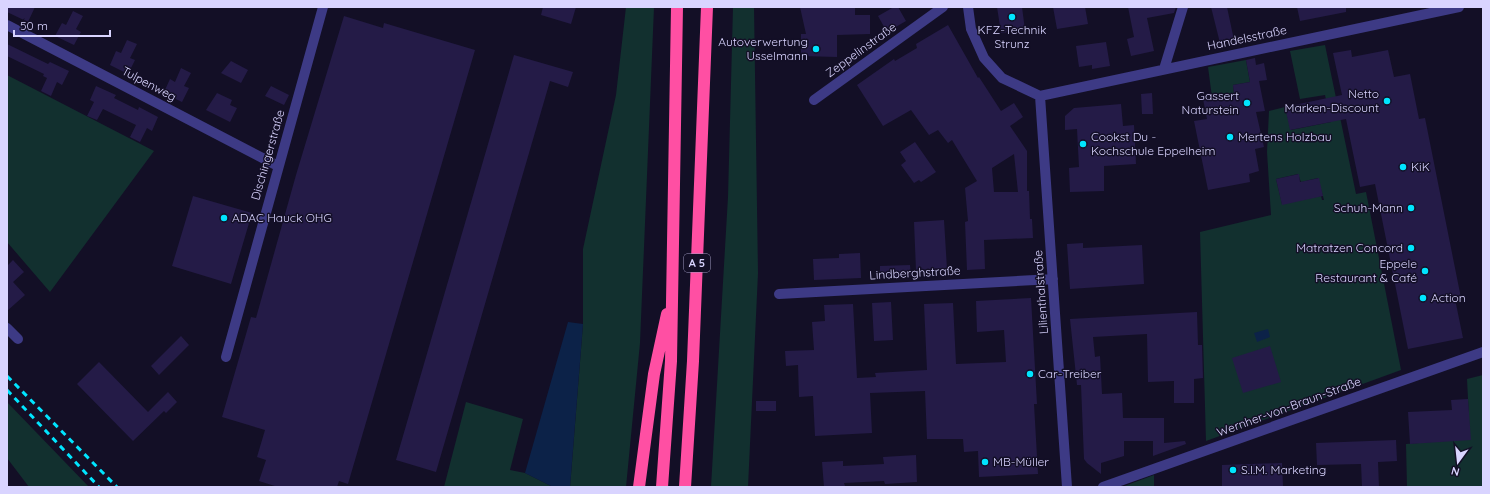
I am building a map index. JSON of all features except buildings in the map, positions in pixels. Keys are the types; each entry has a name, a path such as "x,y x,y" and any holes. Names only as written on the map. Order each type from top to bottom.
{"highway":[{"name":"A 5","path":"662,487 671,361 677,7"},
{"name":"A 5","path":"685,487 693,361 707,7"},
{"path":"639,487 654,374 673,283"}],"street":[{"name":"Dischingerstraße","path":"226,357 323,7"},
{"name":"Zeppelinstraße","path":"814,100 943,7"},
{"path":"968,7 971,29 984,58 1002,78 1040,96"},
{"path":"1164,69 1183,7"},
{"name":"Handelsstraße","path":"1040,96 1459,7"},
{"name":"Tulpenweg","path":"7,25 278,166"},
{"name":"Lilienthalstraße","path":"1040,96 1067,487"},
{"name":"Lindberghstraße","path":"779,294 1053,279"},
{"path":"7,328 18,339"},
{"name":"Wernher-von-Braun-Straße","path":"1103,487 1483,352"}],"green space":[{"path":"626,7 654,7 640,343 626,487 570,487 583,324 583,249 616,95"},
{"path":"733,7 754,7 758,273 748,487 711,487 728,197"},
{"path":"1325,45 1356,194 1366,192 1401,370 1206,441 1200,232 1271,215 1267,152 1269,111 1285,107 1291,130 1331,122 1325,95 1300,99 1290,51","holes":["1298,174 1301,182 1318,178 1324,200 1322,200 1321,196 1282,204 1276,179"]},
{"path":"1246,60 1250,82 1233,85 1234,94 1212,97 1208,67"},
{"path":"7,75 154,151 50,292 7,242"},
{"path":"1483,375 1483,487 1407,487 1406,444 1470,439 1467,379"},
{"path":"7,402 89,487 29,487 7,458"},
{"path":"466,402 523,419 510,470 525,473 553,487 444,487"},
{"path":"1154,475 1154,487 1122,487"}],"water":[{"path":"568,322 583,324 570,487 553,487 525,473"},
{"path":"1268,329 1270,337 1257,342 1254,333"}],"railway":[{"path":"7,376 117,487"},
{"path":"7,390 99,487"}],"place":[{"name":"KFZ-Technik Strunz","path":"1012,17"},
{"name":"Autoverwertung Usselmann","path":"816,49"},
{"name":"Netto Marken-Discount","path":"1387,101"},
{"name":"Gassert Naturstein","path":"1247,103"},
{"name":"Mertens Holzbau","path":"1230,137"},
{"name":"Cookst Du - Kochschule Eppelheim","path":"1083,144"},
{"name":"KiK","path":"1403,167"},
{"name":"Schuh-Mann","path":"1411,208"},
{"name":"ADAC Hauck OHG","path":"224,218"},
{"name":"Matratzen Concord","path":"1411,248"},
{"name":"Eppele Restaurant & Café","path":"1425,271"},
{"name":"Action","path":"1423,298"},
{"name":"Car-Treiber","path":"1030,374"},
{"name":"MB-Müller","path":"985,462"},
{"name":"S.I.M. Marketing","path":"1233,470"}]}
